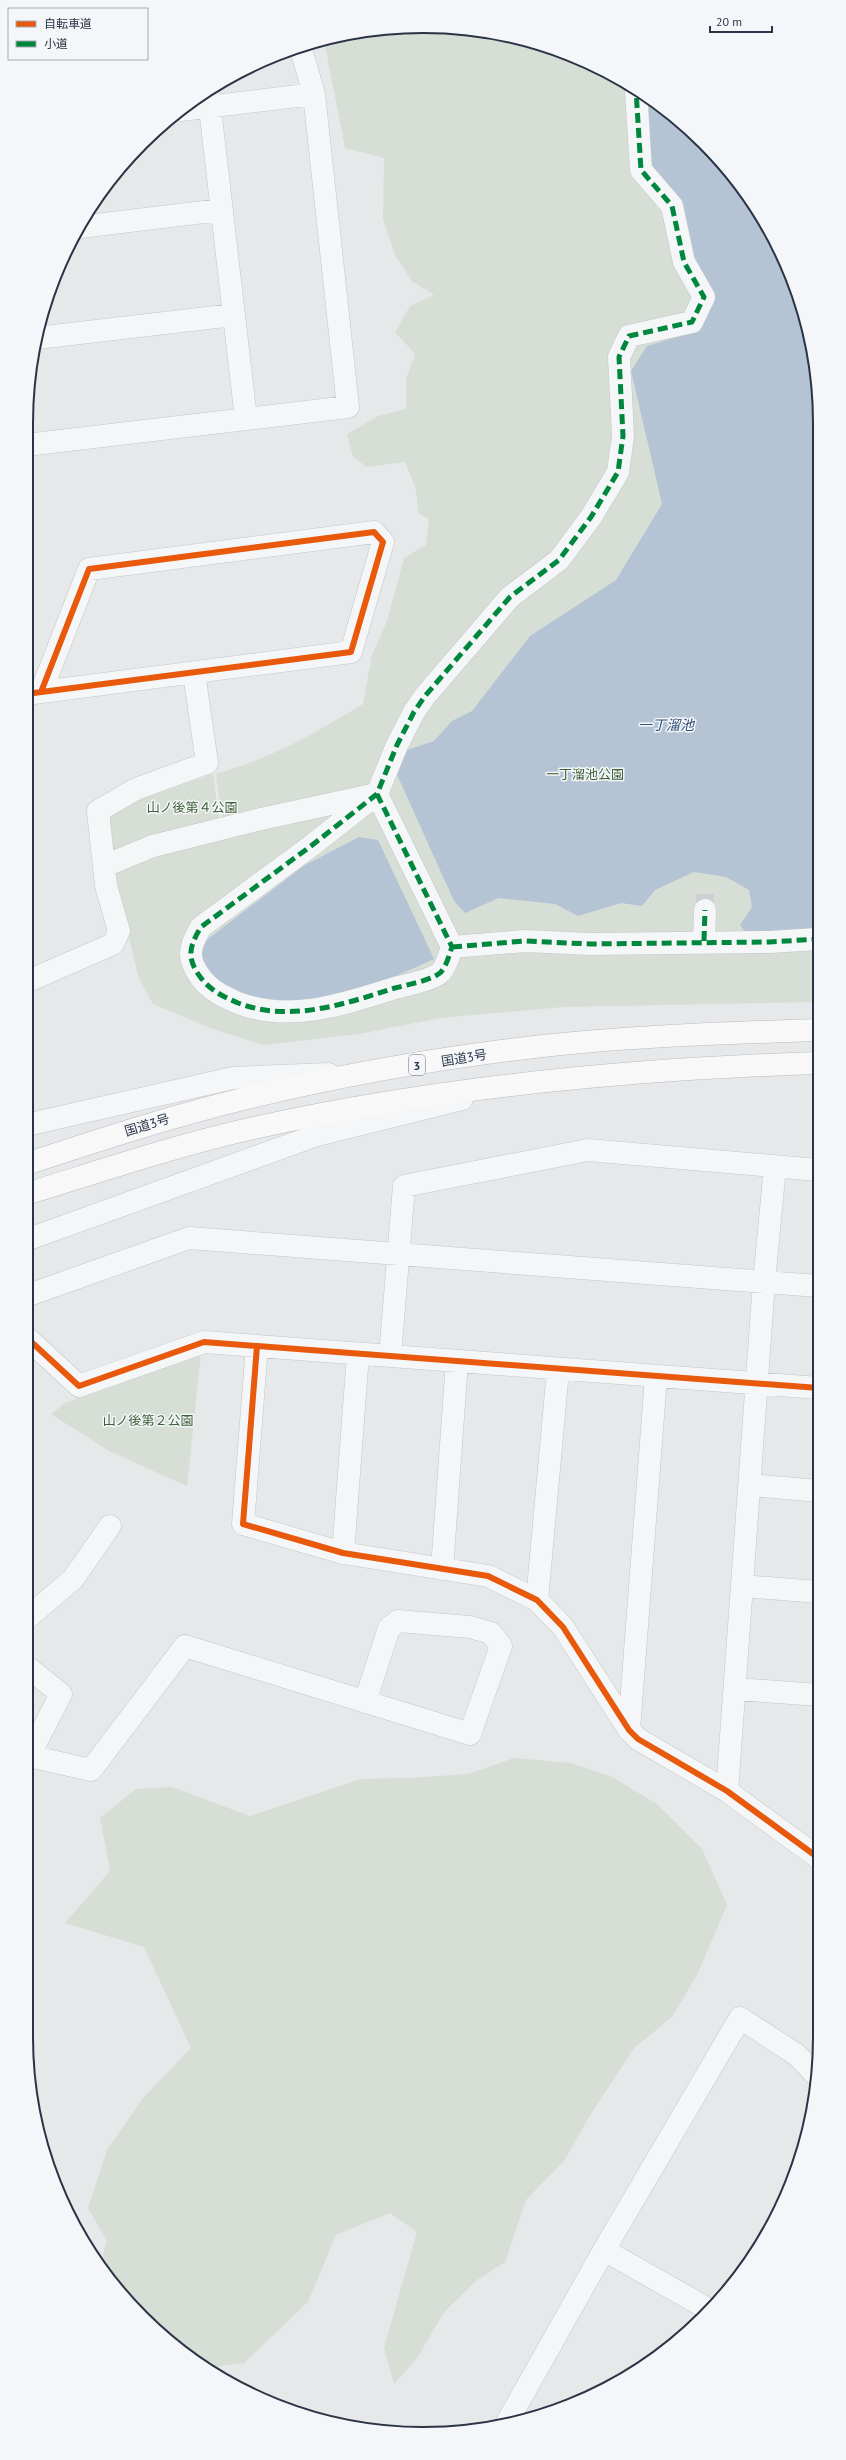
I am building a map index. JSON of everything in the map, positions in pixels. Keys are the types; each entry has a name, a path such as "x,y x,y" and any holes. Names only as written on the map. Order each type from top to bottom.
{"highway":[{"name":"国道3号","path":"33,1162 166,1119 248,1098 373,1072 543,1046 692,1034 813,1030"},
{"path":"33,1192 135,1160 262,1126 403,1099 543,1080 700,1067 813,1063"}],"street":[{"path":"33,444 348,407 314,94 302,53"},
{"path":"246,419 220,210 209,99 314,94"},
{"path":"377,794 452,947 448,960 440,972 422,980 315,1010 286,1013 248,1007 220,996 203,981 192,966 190,944 201,927 311,846 377,794 397,745 414,712 510,597 559,560 591,517 618,472 623,436 619,357 629,336 692,322 704,297 684,262 672,206 641,170 636,97"},
{"path":"86,226 220,210"},
{"path":"42,337 234,315"},
{"path":"374,532 383,542 351,652 34,693 89,569 374,532"},
{"path":"33,979 113,944 119,931 106,886 98,811 136,789 207,763 194,673"},
{"path":"104,866 154,846 261,818 377,794"},
{"path":"704,941 705,910"},
{"path":"452,947 525,941 590,944 704,941 770,942 813,939"},
{"path":"33,1123 233,1078 373,1072"},
{"path":"33,1237 317,1135 543,1080"},
{"path":"390,1356 400,1255 404,1186 588,1150 813,1170"},
{"path":"728,1791 758,1384 764,1282 774,1167"},
{"path":"33,1294 189,1238 813,1286"},
{"path":"33,1343 79,1386 204,1342 558,1370 813,1388"},
{"path":"257,1346 243,1524 343,1552 488,1576 537,1600 563,1627 629,1730 638,1739 728,1791 813,1854"},
{"path":"343,1552 358,1354"},
{"path":"442,1569 457,1362"},
{"path":"537,1600 558,1370"},
{"path":"629,1730 656,1377"},
{"path":"750,1485 813,1490"},
{"path":"33,1613 73,1579 110,1526"},
{"path":"742,1586 813,1592"},
{"path":"33,1760 91,1770 185,1646 364,1702 470,1734 501,1646 491,1634 470,1627 398,1621 388,1628 364,1702"},
{"path":"33,1672 61,1694 33,1749"},
{"path":"736,1689 813,1695"},
{"path":"510,2417 604,2250 740,2018 797,2055 811,2070"},
{"path":"604,2250 704,2307"}],"green space":[{"name":"一丁溜池公園","path":"423,33 474,36 499,40 524,46 572,63 618,85 640,99 699,147 732,186 761,228 783,274 800,322 810,372 812,397 813,1002 563,1007 440,1018 359,1034 263,1045 210,1028 153,1004 138,976 115,875 121,867 224,834 216,774 275,753 327,726 363,704 372,655 387,621 404,558 426,545 429,519 418,513 416,489 405,462 367,467 353,457 347,434 378,416 406,409 406,379 415,354 395,332 410,306 434,295 412,281 395,255 383,219 384,158 345,148 325,45 372,36"},
{"name":"山ノ後第４公園","path":"213,774 220,825 108,858 103,812"},
{"name":"山ノ後第２公園","path":"201,1353 187,1486 109,1451 51,1414 65,1403"},
{"path":"514,1758 571,1763 612,1777 657,1804 702,1849 727,1905 697,1975 672,2017 634,2048 589,2117 564,2161 526,2200 505,2262 477,2280 445,2311 417,2358 394,2384 384,2348 417,2232 390,2213 336,2235 308,2302 244,2363 215,2367 166,2330 147,2313 130,2294 102,2258 107,2241 88,2208 107,2150 143,2098 191,2048 144,1947 65,1923 110,1871 100,1818 136,1789 172,1787 250,1816 361,1779 410,1778 468,1774"}],"water":[{"name":"一丁溜池","path":"645,103 699,147 747,206 761,228 783,274 800,322 806,347 810,372 813,423 813,928 746,933 740,925 752,907 749,890 726,877 694,872 655,890 642,906 621,903 578,916 555,904 499,898 465,913 454,901 394,768 401,752 434,741 452,721 472,711 530,636 616,580 662,504 631,371 647,346 691,333 711,297 645,166"},
{"path":"359,837 378,840 434,959 388,979 339,996 289,1002 264,1000 239,993 213,980 208,975 200,952 204,942 305,865"}],"building":[{"path":"696,894 714,894 714,902 705,898 696,902"}],"marked path":[{"path":"377,794 397,745 414,712 425,696 510,597 559,560 591,517 618,472 623,436 619,357 629,336 692,322 704,297 684,262 672,206 641,170 636,97"},
{"path":"377,794 452,947 441,972 426,980 356,1000 317,1009 298,1011 258,1009 233,1001 209,987 196,971 191,958 192,947 201,927 311,846 377,794"},
{"path":"704,941 705,910"},
{"path":"452,947 525,941 590,944 770,942 813,939"}],"cycle path":[{"path":"33,693 351,652 383,542 374,532 89,569 41,692"},
{"path":"33,1343 79,1386 204,1342 813,1388"},
{"path":"257,1346 243,1524 343,1553 488,1576 537,1600 563,1627 629,1730 638,1739 727,1791 813,1854"}]}
